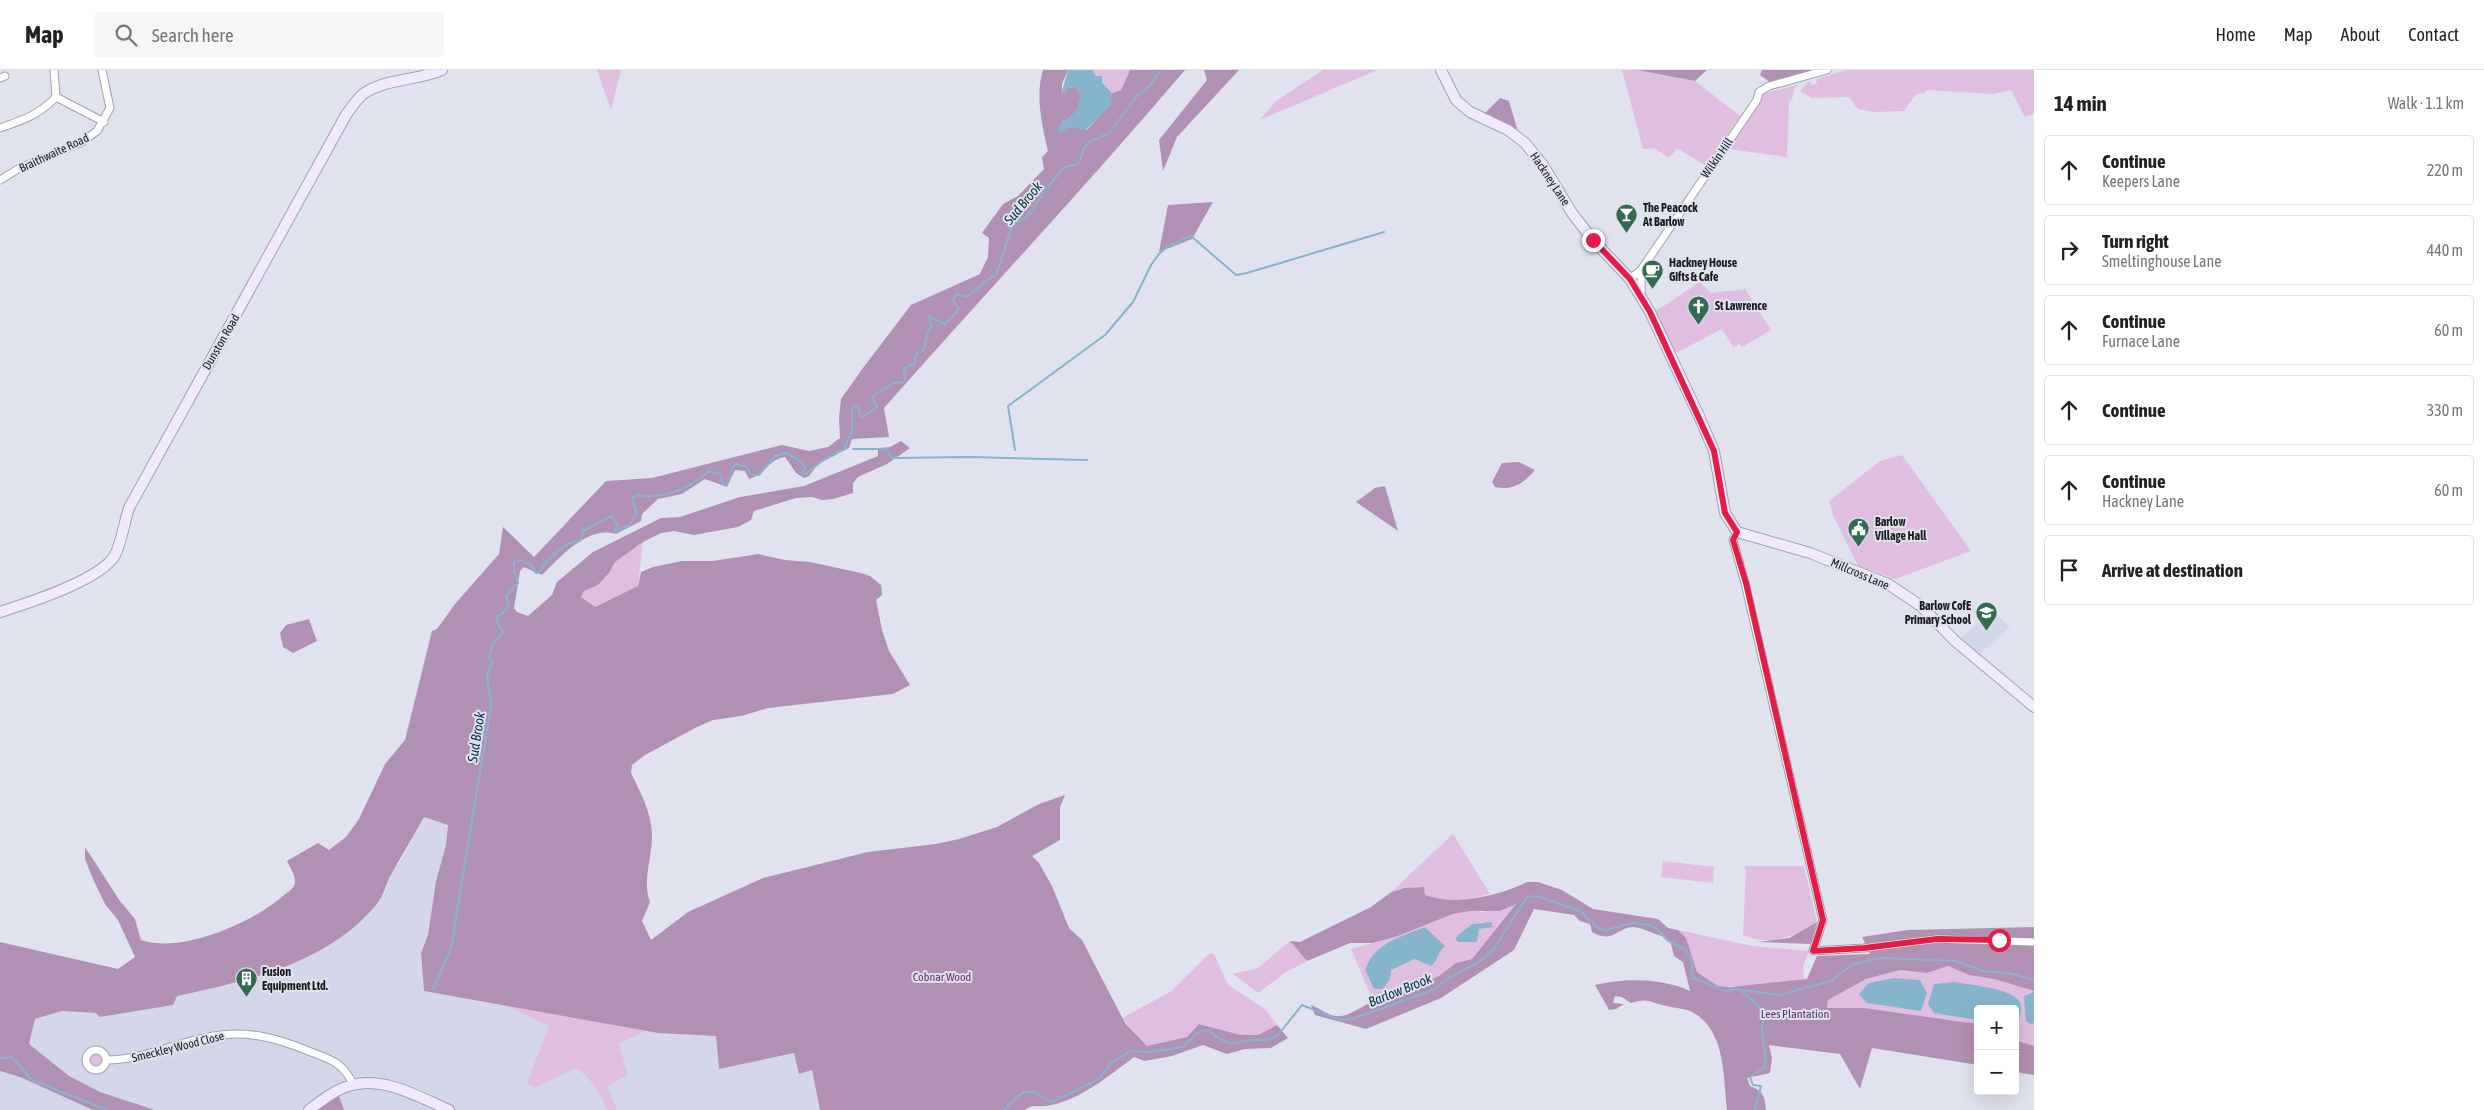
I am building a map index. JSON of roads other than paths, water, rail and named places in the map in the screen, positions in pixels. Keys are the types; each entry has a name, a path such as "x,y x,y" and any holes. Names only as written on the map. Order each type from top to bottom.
{"main road":[{"name":"Dunston Road","path":"0,612 47,596 94,573 110,562 117,551 129,508 346,115 362,94 382,85 429,76 442,70"},
{"name":"Hackney Lane","path":"1441,70 1456,100 1470,112 1508,130 1525,143 1542,165 1572,213 1593,240 1630,279 1699,416 1714,451 1725,513 1737,532"},
{"name":"Millcross Lane","path":"1737,532 1810,553 1888,584 1921,606 1962,647 2034,707"},
{"path":"309,1110 326,1097 353,1084 380,1084 449,1110"}],"street":[{"path":"54,70 56,97"},
{"path":"56,97 104,122 110,108 102,70"},
{"name":"Wilkin Hill","path":"1630,279 1640,270 1757,100 1759,92 1769,86 1827,70"},
{"path":"0,128 35,115 56,97"},
{"name":"Braithwaite Road","path":"0,180 18,169 82,142 98,131 104,122"},
{"path":"1640,270 1641,298"},
{"path":"1737,532 1733,540 1746,583 1823,920 1813,951 1864,948 1937,939 2034,942"},
{"name":"Smeckley Wood Close","path":"106,1060 126,1059 159,1052 212,1036 228,1034 260,1036 274,1038 332,1060 347,1072 353,1084"}],"water":[{"path":"1068,70 1092,70 1096,76 1102,76 1102,82 1112,93 1111,104 1086,130 1074,127 1062,132 1058,131 1057,128 1076,111 1080,101 1081,93 1075,87 1068,88 1061,95"},
{"path":"1491,922 1493,927 1479,929 1477,942 1458,942 1456,940 1457,936 1472,924"},
{"path":"1425,927 1445,946 1434,964 1431,966 1415,959 1391,970 1390,979 1383,989 1374,989 1365,970 1375,953 1389,942"},
{"path":"1894,978 1920,980 1927,993 1921,1011 1867,1003 1859,994 1869,983"},
{"path":"1955,982 2008,993 2021,1004 2020,1017 2019,1005 1974,1005 1974,1019 1934,1013 1928,1004 1934,984"},
{"path":"2034,992 2034,1023 2031,1024 2026,1021 2024,996"}],"waterway":[{"name":"Sud Brook","path":"433,989 451,949 491,705 487,675 493,661 489,658 493,644 503,632 497,622 497,616 502,614 509,606 506,596 518,583 514,571 514,562 522,560 531,565 536,573 540,572 552,556 562,547 580,541 583,531 611,516 618,524 615,532 629,525 637,514 632,498 638,495 657,496 676,491 693,483 709,471 720,474 723,484 727,484 734,464 745,466 752,475 759,475 775,456 786,453 797,459 805,467 803,473 806,474 822,461 844,449 852,430 852,410 856,406 859,408 859,414 862,417 877,407 872,396 894,383 905,382 904,369 914,364 917,353 924,350 928,332 932,326 928,316 945,324 959,309 953,301 956,294 967,297 984,282 996,275 1012,226 1029,214 1050,184 1065,167 1079,164 1084,148 1089,142 1109,133 1137,96 1147,89 1161,70"},
{"path":"1015,450 1008,406 1105,335 1133,302 1151,265 1167,247 1191,236 1236,275 1384,232"},
{"path":"853,449 887,449 891,458 970,457 1087,460"},
{"name":"Barlow Brook","path":"1005,1110 1018,1096 1025,1092 1034,1092 1052,1102 1099,1079 1112,1062 1131,1051 1149,1052 1183,1047 1201,1030 1209,1031 1220,1039 1232,1044 1249,1040 1268,1040 1278,1035 1302,1005 1340,1020 1355,1018 1433,990 1449,978 1479,962 1493,950 1527,897 1537,896 1580,911 1599,929 1606,930 1633,923 1648,925 1657,929 1667,940 1684,949 1691,957 1693,978 1725,991 1738,989 1779,995 1831,981 1853,964 1882,958 1955,961 1983,971 2012,974 2034,980"},
{"path":"1740,990 1757,1004 1765,1015 1762,1029 1766,1060 1765,1067 1750,1077 1753,1085 1761,1086 1755,1110"},
{"name":"Barlow Brook","path":"0,1058 12,1057 32,1080 107,1110"}],"place":[{"name":"The Peacock At Barlow","path":"1627,234"},
{"name":"Hackney House Gifts & Cafe","path":"1653,289"},
{"name":"St Lawrence","path":"1699,325"},
{"name":"Barlow Village Hall","path":"1859,548"},
{"name":"Barlow CofE Primary School","path":"1987,632"},
{"name":"Fusion Equipment Ltd.","path":"246,998"}],"park label":[{"name":"Cobnar Wood","path":"942,977"},
{"name":"Lees Plantation","path":"1795,1014"}]}
